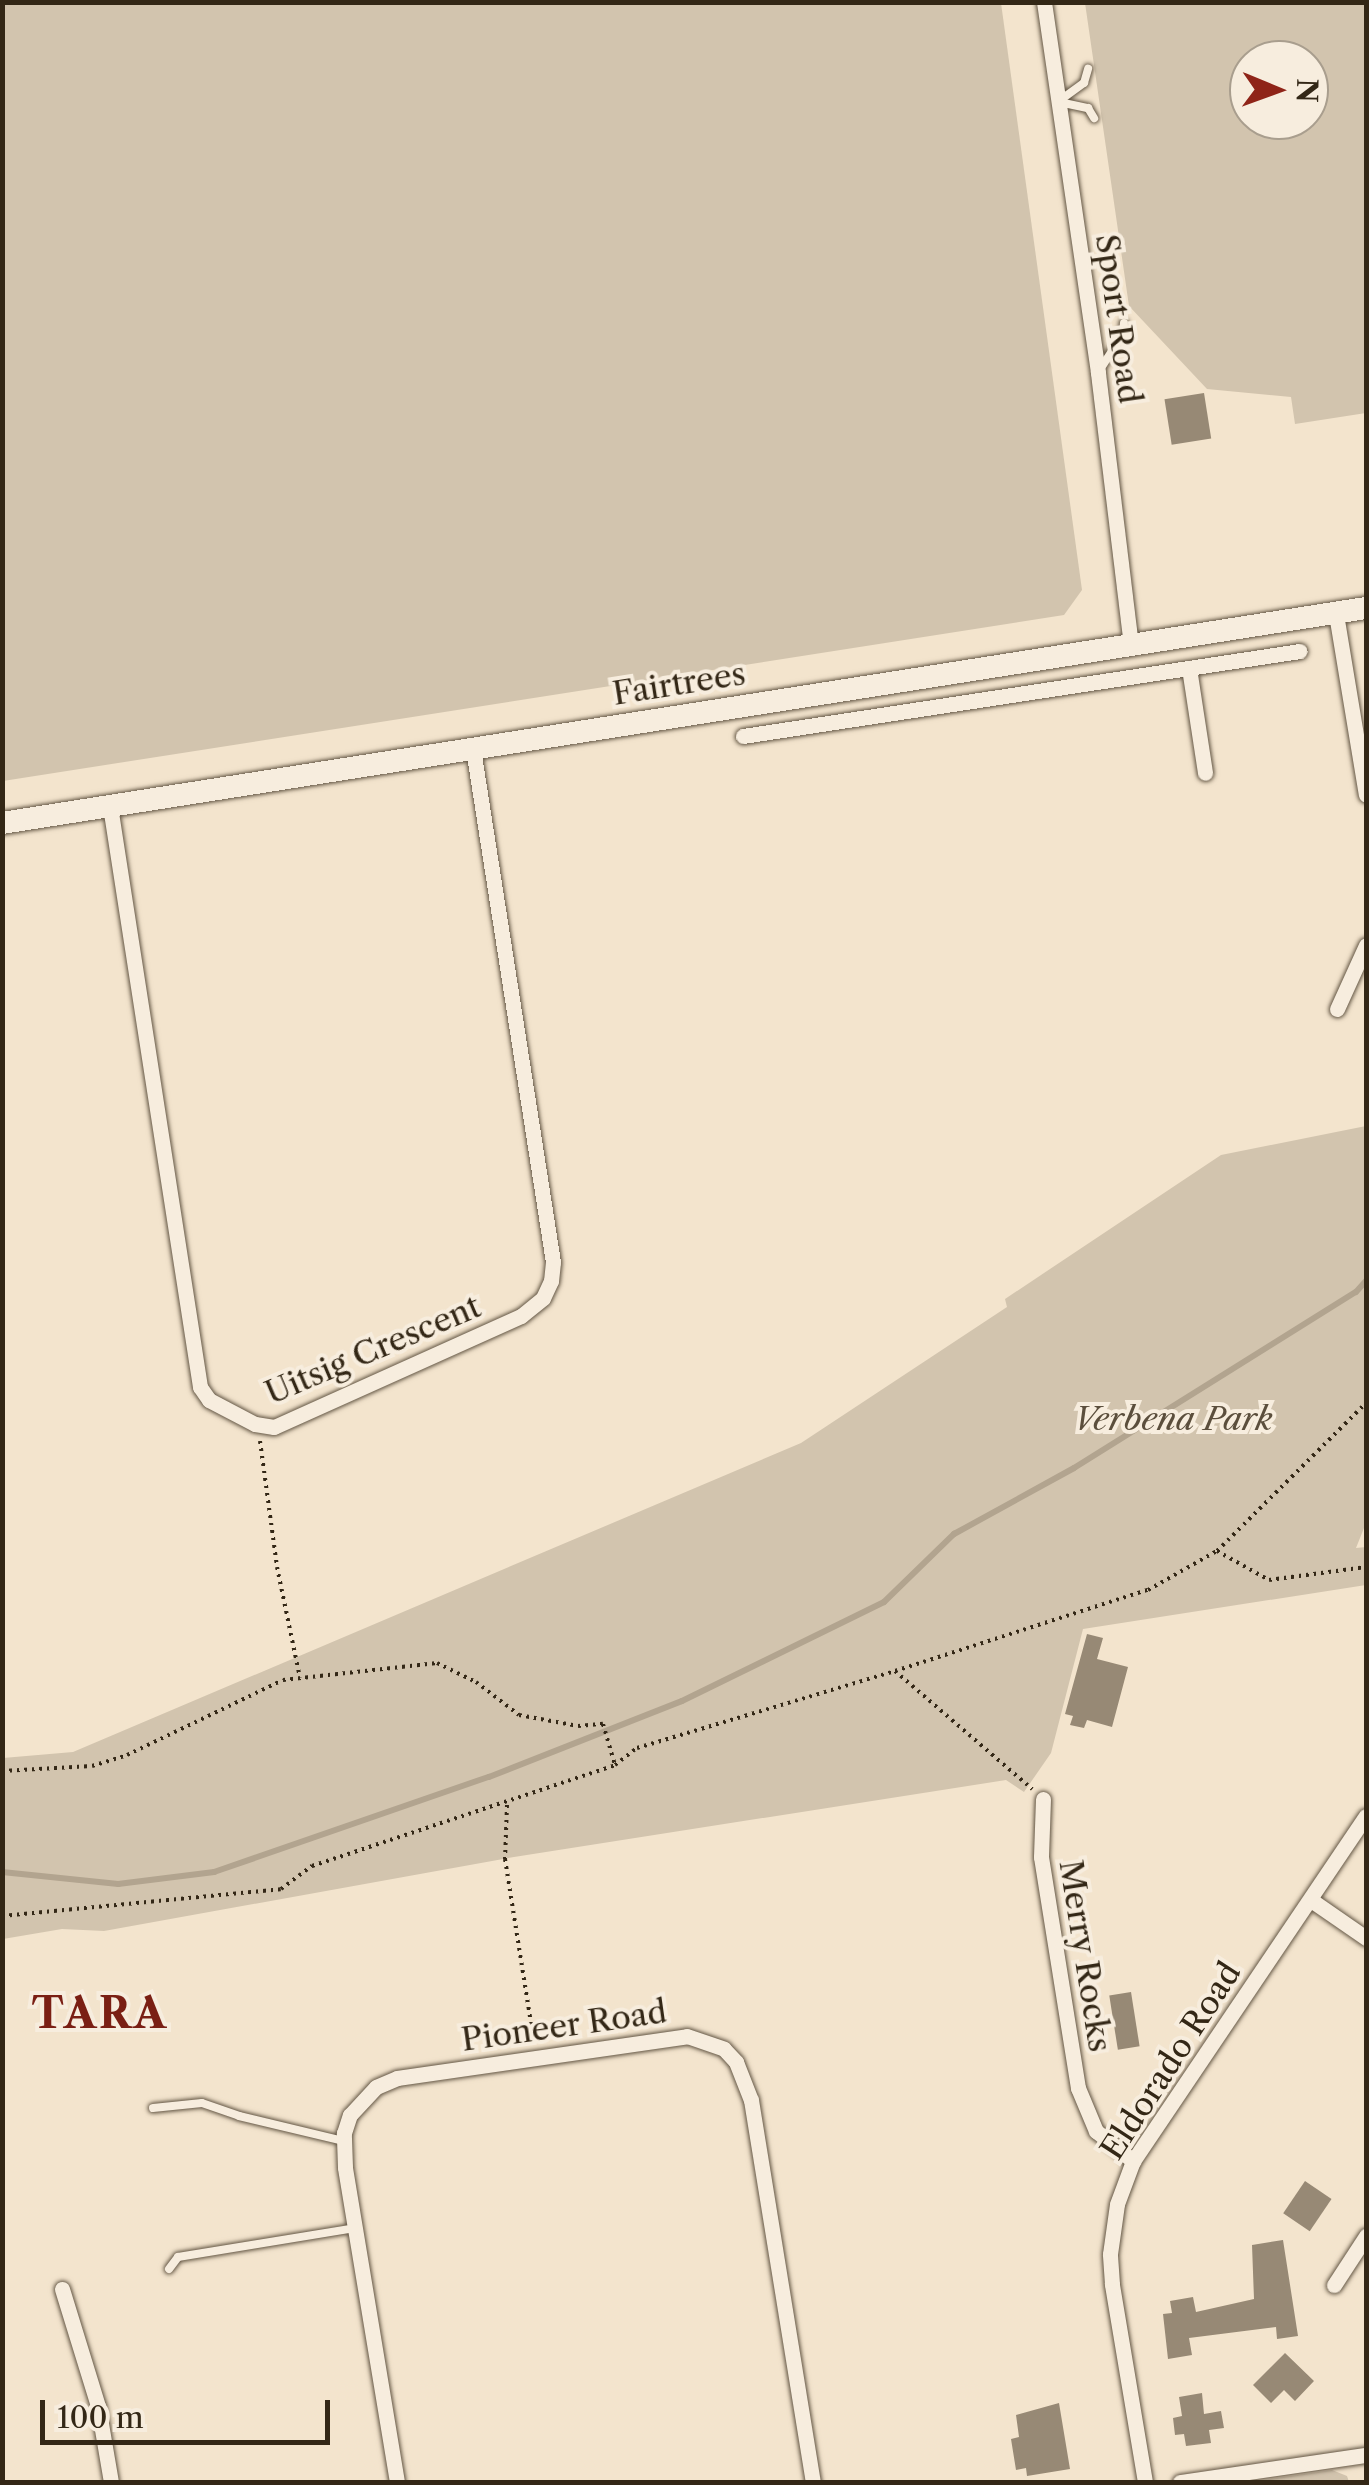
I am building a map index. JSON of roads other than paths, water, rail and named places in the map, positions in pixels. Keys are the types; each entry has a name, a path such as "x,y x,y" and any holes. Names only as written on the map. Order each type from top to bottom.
{"main road":[{"name":"Fairtrees","path":"2,823 1366,608"}],"street":[{"name":"Sport Road","path":"1044,2 1098,373 1131,644"},
{"path":"1336,614 1366,795"},
{"path":"743,736 1300,651"},
{"path":"1189,668 1206,773"},
{"path":"876,686 882,715"},
{"name":"Uitsig Crescent","path":"110,806 200,1387 209,1400 260,1426 280,1425 522,1316 543,1298 551,1281 553,1262 473,749"},
{"path":"1337,1009 1366,945"},
{"name":"Merry Rocks","path":"1043,1799 1041,1857 1078,2088 1096,2130 1133,2161"},
{"name":"Eldorado Road","path":"1146,2482 1110,2254 1116,2204 1133,2161 1366,1816"},
{"path":"1311,1900 1366,1938"},
{"name":"Pioneer Road","path":"344,2141 350,2116 376,2087 397,2078 687,2036 724,2049 736,2062 751,2100 812,2482"},
{"path":"344,2141 354,2228 397,2482"},
{"path":"1334,2285 1366,2236"},
{"path":"62,2289 98,2406 111,2482"},
{"path":"1180,2482 1366,2456"}],"lane":[{"path":"1059,102 1084,83 1088,69"},
{"path":"1059,102 1088,108 1094,118"},
{"path":"1098,373 1123,334 1124,323"},
{"path":"153,2108 202,2102 239,2116 344,2141"},
{"path":"168,2269 178,2257 354,2228"}],"waterway":[{"path":"2,1872 118,1884 214,1872 489,1777 682,1701 884,1602 954,1534 1074,1468 1356,1292 1366,1281"}],"district":[{"name":"TARA","path":"100,2013"}],"park label":[{"name":"Verbena Park","path":"1173,1419"}]}
